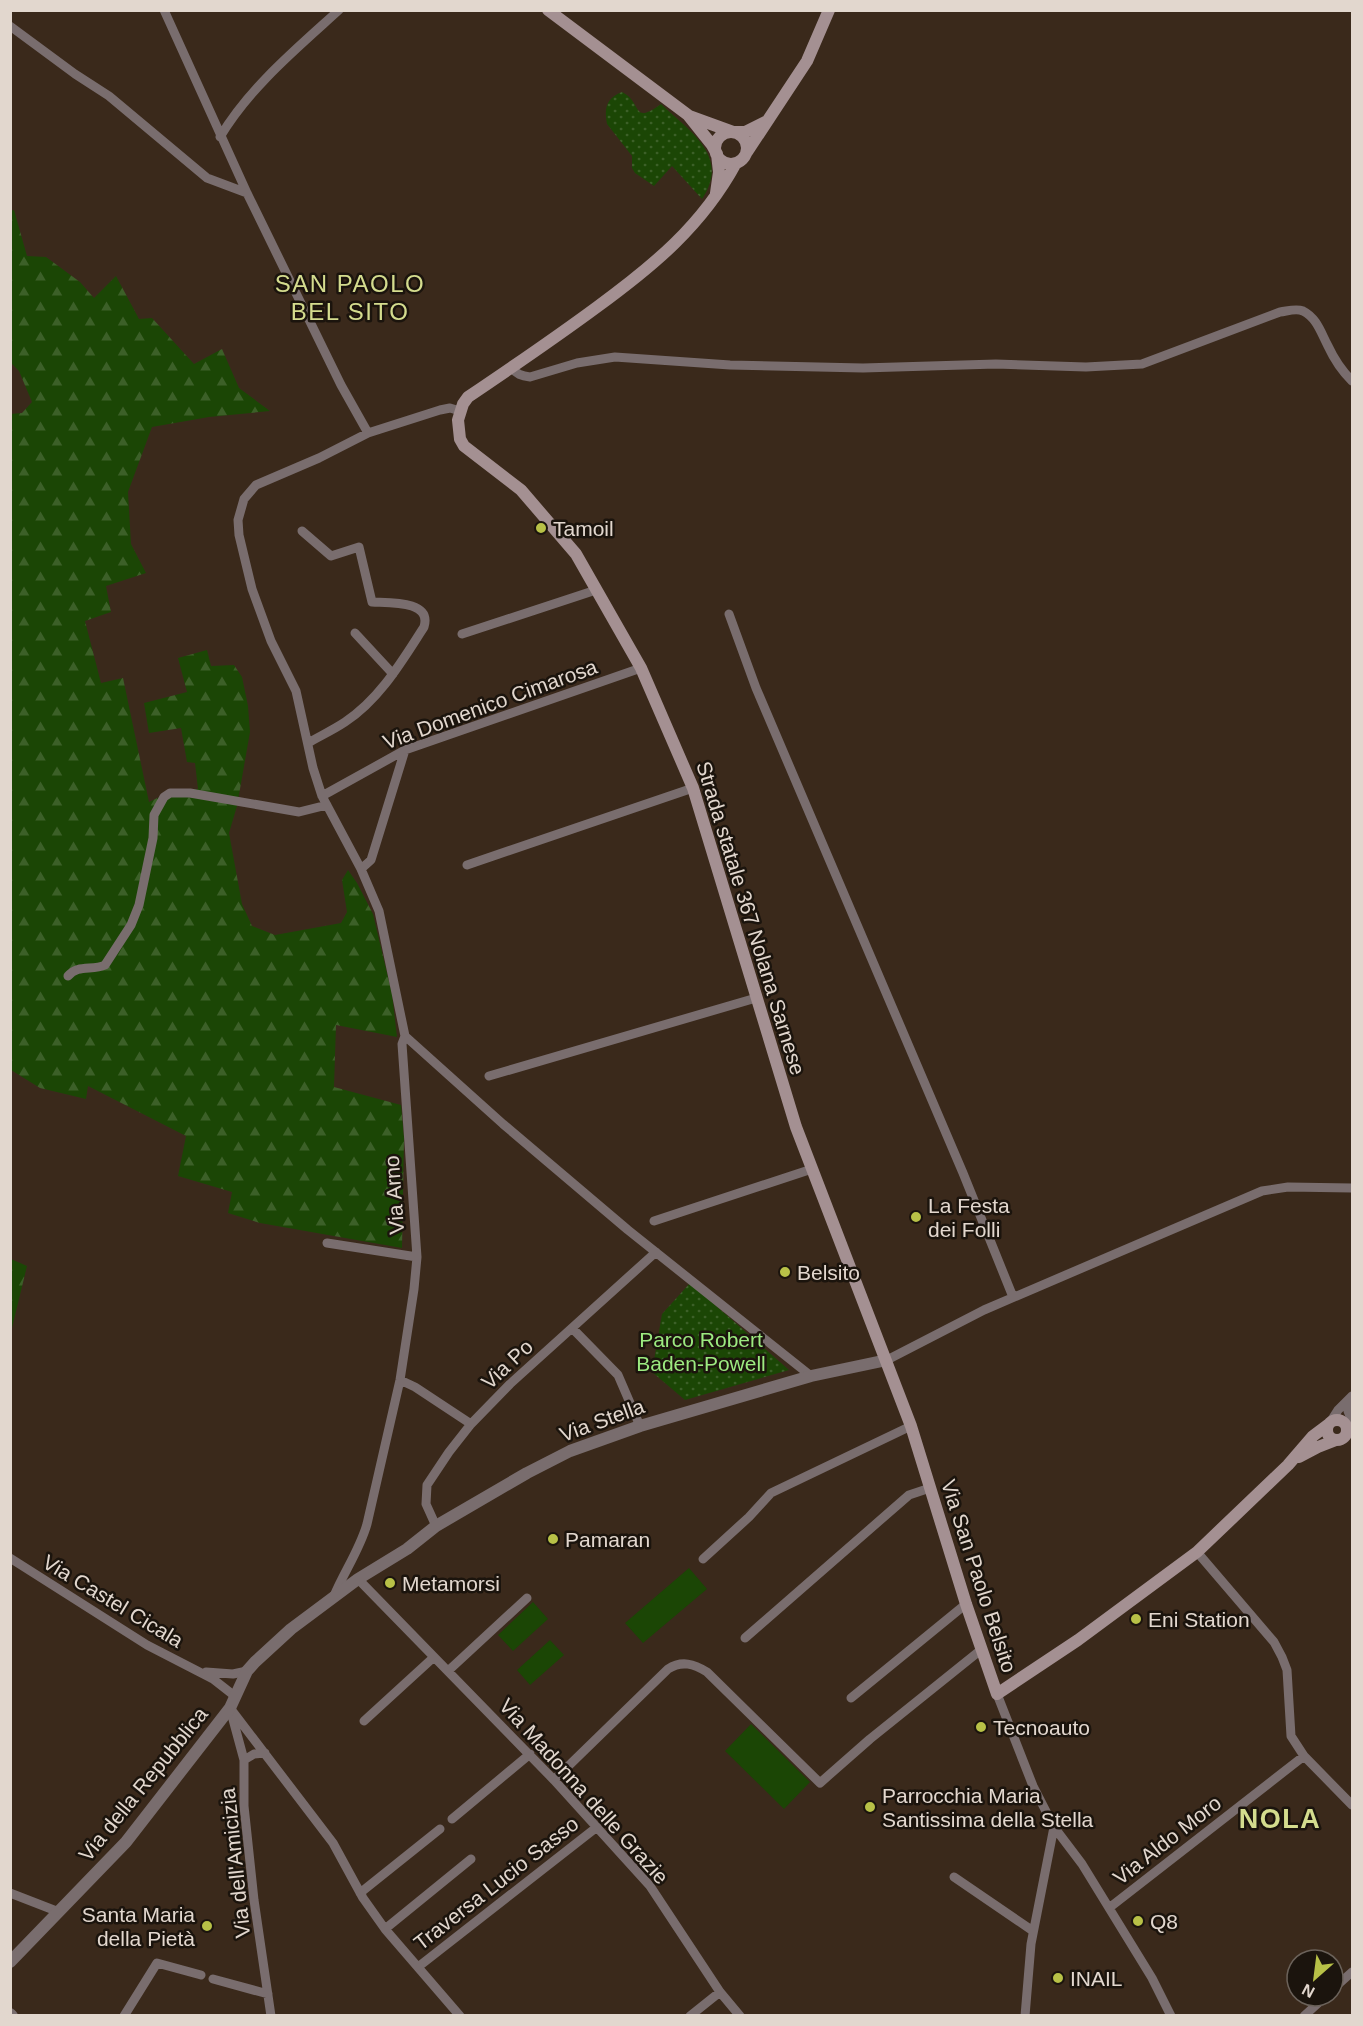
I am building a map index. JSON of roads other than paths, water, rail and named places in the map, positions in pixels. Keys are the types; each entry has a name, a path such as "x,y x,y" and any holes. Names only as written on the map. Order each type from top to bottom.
{"main road":[{"path":"548,10 562,15 688,115 717,154 727,163 736,163 743,159 807,62 829,10"},
{"path":"688,115 733,132 744,139 747,152"},
{"path":"716,196 719,172 718,140 724,134 745,132 768,121"},
{"path":"460,411 468,397 645,272 674,246 723,188 736,163"},
{"name":"Strada statale 367 Nolana Sarnese","path":"460,411 458,430 464,446 521,490 576,554 641,668 693,788 796,1127"},
{"name":"Via San Paolo Belsito","path":"796,1127 911,1426 966,1604 997,1694"},
{"path":"1341,1422 1328,1434 1344,1438"},
{"path":"1288,1465 1303,1454 1344,1438 1348,1429 1341,1422"},
{"path":"997,1694 1078,1640 1197,1552 1288,1465 1313,1436 1341,1422"}],"street":[{"path":"164,10 220,137 341,385 368,434"},
{"path":"220,137 255,90 339,10"},
{"path":"10,26 109,96 207,178 247,193"},
{"path":"511,368 516,373 530,377 577,363 615,357 730,365 852,368 996,364 1086,367 1142,364 1280,312 1296,309 1303,311 1319,327 1338,363 1353,381"},
{"name":"Via Arno","path":"334,1596 363,1538 400,1380 414,1288 417,1257 402,1044 405,1036 379,911 361,869 325,801 313,768 296,691 271,641 252,589 238,520 244,499 256,485 368,434 440,410 450,408 460,411"},
{"path":"302,531 331,556 359,547 372,602 411,606 420,609 426,616 424,627 393,674 369,701 346,721 309,743"},
{"path":"462,634 596,590"},
{"path":"729,614 756,688 963,1173 1013,1297"},
{"path":"355,633 393,674"},
{"name":"Via Domenico Cimarosa","path":"68,976 77,969 98,968 105,965 131,925 144,884 153,838 154,815 164,797 170,794 190,793 299,812 325,801 405,750 641,668"},
{"path":"361,869 371,860 405,750"},
{"path":"467,865 693,788"},
{"path":"489,1076 756,998"},
{"path":"405,1036 503,1124 628,1230 810,1376"},
{"path":"654,1221 812,1169"},
{"path":"887,1360 984,1310 1262,1191 1288,1187 1353,1188"},
{"path":"327,1244 417,1257"},
{"name":"Via Po","path":"436,1527 426,1504 428,1485 449,1452 471,1424 510,1384 656,1252"},
{"path":"572,1329 618,1375 640,1426"},
{"name":"Via Stella","path":"334,1596 407,1549 436,1527 570,1450 640,1426 810,1376 887,1360"},
{"path":"400,1380 415,1387 471,1424"},
{"path":"1341,1422 1338,1410 1352,1397"},
{"path":"1341,1422 1348,1411 1352,1397"},
{"path":"703,1559 771,1494 911,1426"},
{"path":"745,1638 909,1495 930,1488"},
{"path":"1197,1552 1267,1634 1282,1657 1287,1670 1291,1736 1304,1756 1353,1805"},
{"name":"Via Castel Cicala","path":"10,1558 147,1645 213,1679 233,1703 266,1753 333,1844 360,1893 385,1929 460,2016"},
{"name":"Via Madonna delle Grazie","path":"358,1579 530,1754 650,1886 720,1992 740,2016"},
{"path":"233,1703 247,1671 276,1641 334,1596"},
{"path":"448,1671 527,1598"},
{"path":"851,1698 966,1604"},
{"path":"554,1780 668,1669 673,1665 688,1664 707,1672 820,1783 870,1739 982,1649"},
{"path":"364,1721 434,1658"},
{"path":"198,1671 216,1674 247,1671"},
{"name":"Via San Paolo Belsito","path":"997,1694 1033,1786 1054,1827 1082,1864 1152,1978 1171,2016"},
{"name":"Via dell'Amicizia","path":"233,1703 244,1760 244,1806 254,1900 271,2016"},
{"name":"Via della Repubblica","path":"10,1962 126,1842 233,1703"},
{"path":"244,1760 266,1753"},
{"path":"452,1820 530,1754"},
{"name":"Via Aldo Moro","path":"1109,1908 1304,1756"},
{"name":"Traversa Lucio Sasso","path":"418,1967 597,1827"},
{"path":"1025,2016 1034,1931 1054,1827"},
{"path":"360,1893 440,1829"},
{"path":"385,1929 471,1859"},
{"path":"954,1877 1034,1931"},
{"path":"10,1893 59,1912"},
{"path":"124,2016 157,1963 201,1975"},
{"path":"213,1979 268,1994"},
{"path":"690,2016 720,1992"}],"place":[{"name":"Tamoil","path":"541,528"},
{"name":"La Festa dei Folli","path":"916,1217"},
{"name":"Belsito","path":"785,1272"},
{"name":"Pamaran","path":"553,1539"},
{"name":"Metamorsi","path":"390,1583"},
{"name":"Eni Station","path":"1136,1619"},
{"name":"Tecnoauto","path":"981,1727"},
{"name":"Parrocchia Maria Santissima della Stella","path":"870,1807"},
{"name":"Q8","path":"1138,1921"},
{"name":"Santa Maria della Pietà","path":"207,1926"},
{"name":"INAIL","path":"1058,1978"}],"district":[{"name":"SAN PAOLO BEL SITO","path":"350,297"},
{"name":"NOLA","path":"1280,1819"}],"park label":[{"name":"Parco Robert Baden-Powell","path":"701,1351"}]}
